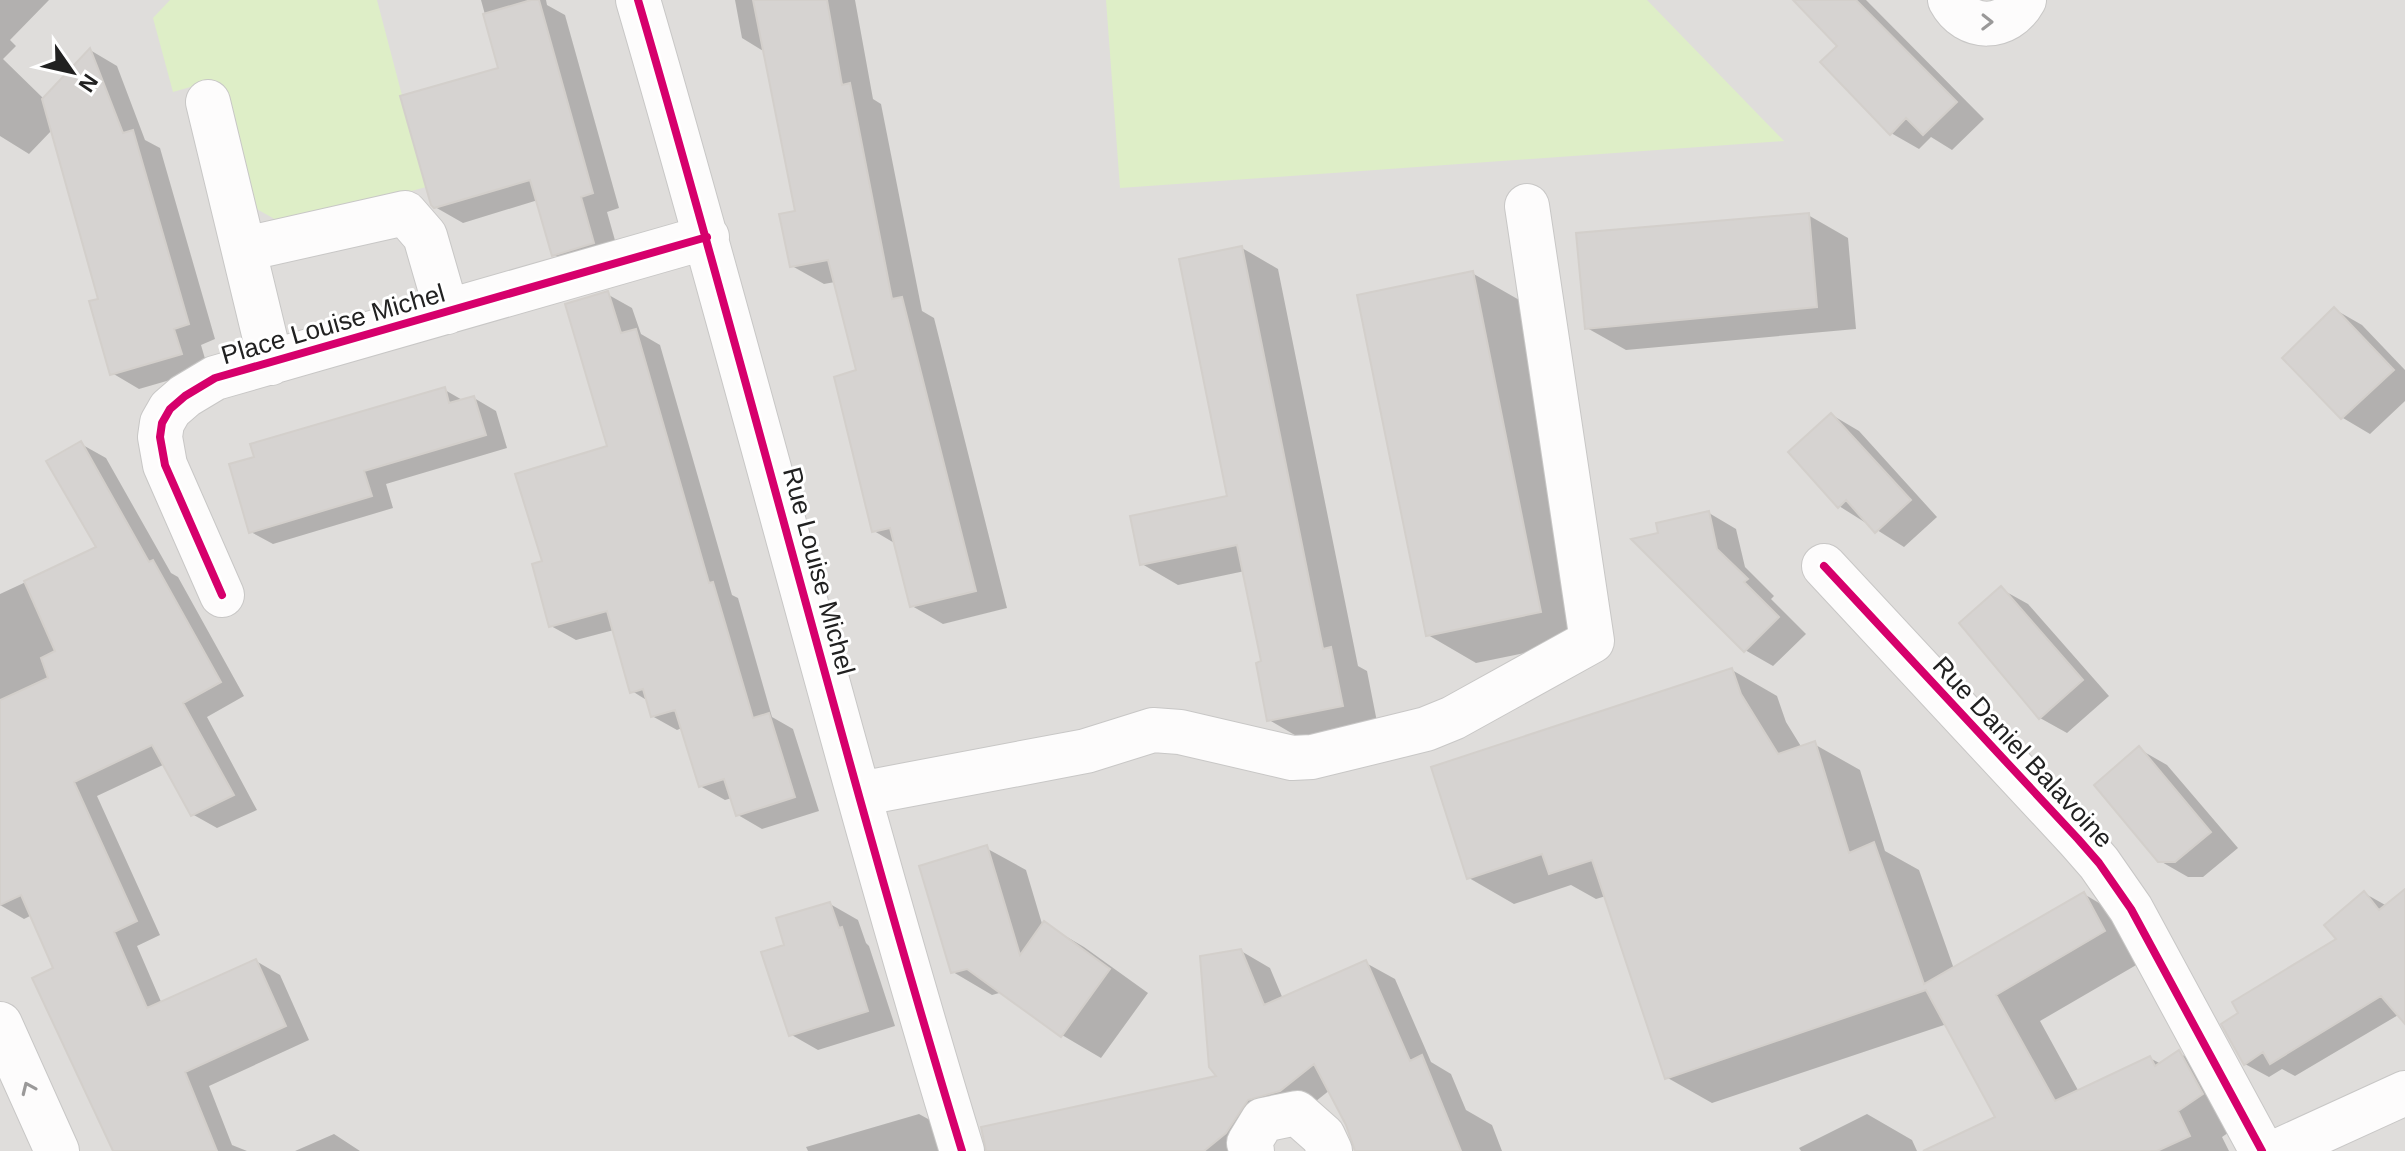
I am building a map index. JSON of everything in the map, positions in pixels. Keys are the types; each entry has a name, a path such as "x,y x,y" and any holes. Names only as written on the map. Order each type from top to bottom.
{"street":[{"name":"Rue Louise Michel","path":"638,0 707,237 896,930 962,1151"},
{"path":"1950,0 1967,20 1991,25 2012,16 2024,0"},
{"path":"208,102 271,363"},
{"path":"859,794 1086,751 1153,730 1180,732 1292,758 1312,757 1426,729 1453,718 1592,641 1527,206"},
{"path":"245,249 405,213 425,236 447,312"},
{"name":"Place Louise Michel","path":"222,595 165,465 160,437 162,423 170,409 200,386 215,378 707,237"},
{"name":"Rue Daniel Balavoine","path":"1824,566 2078,839 2115,884 2262,1151"},
{"path":"0,1024 57,1151"},
{"path":"2278,1151 2405,1093"},
{"path":"1252,1151 1249,1143 1263,1120 1297,1113 1323,1136 1330,1151"}],"shaded area":[{"path":"0,0 2405,0 2405,1151 0,1151"}],"green space":[{"path":"170,0 377,0 426,187 287,226 253,207 215,80 173,92 153,18"},
{"path":"1106,0 1647,0 1784,141 1120,188"}],"building":[{"path":"539,0 593,193 581,197 594,243 552,256 530,180 434,208 431,205 400,96 498,68 483,14"},
{"path":"753,0 827,0 842,85 850,83 892,299 902,297 976,591 910,607 890,528 872,532 834,377 856,370 828,260 790,267 779,214 795,211"},
{"path":"1793,0 1856,0 1957,102 1923,135 1906,118 1890,135 1820,62 1837,46"},
{"path":"90,48 123,133 133,130 189,324 174,329 182,354 110,375 89,301 98,299 42,99"},
{"path":"1809,213 1817,307 1585,329 1576,233"},
{"path":"1242,246 1323,649 1331,647 1343,706 1267,721 1256,663 1261,661 1237,545 1140,565 1130,516 1227,496 1179,259"},
{"path":"1473,271 1541,612 1426,636 1357,295"},
{"path":"608,291 621,333 636,329 709,583 713,582 753,718 769,713 795,797 736,816 724,779 699,787 675,710 651,717 643,689 630,693 607,611 549,627 532,564 542,561 515,474 607,446 565,304"},
{"path":"2334,307 2394,370 2341,419 2282,358"},
{"path":"445,387 449,403 474,396 486,435 364,471 372,496 249,533 229,464 254,457 250,444"},
{"path":"1831,413 1911,500 1875,533 1846,500 1838,508 1788,452"},
{"path":"81,441 149,562 153,560 221,682 183,703 234,795 191,816 152,745 74,782 137,921 114,932 147,1008 256,959 286,1026 185,1072 217,1151 113,1151 32,978 53,968 21,895 0,905 0,700 48,678 41,658 55,651 24,581 96,547 46,461"},
{"path":"1709,511 1717,549 1748,579 1744,582 1779,617 1744,652 1631,539 1658,533 1656,523"},
{"path":"2001,586 2083,680 2039,719 1959,623"},
{"path":"1732,668 1741,694 1778,754 1815,741 1849,853 1874,842 1924,984 2084,892 2105,931 1996,995 2055,1101 2150,1056 2155,1066 2179,1050 2203,1094 2178,1111 2190,1136 2157,1151 1923,1151 1995,1117 1926,990 1665,1079 1592,860 1549,874 1542,854 1467,879 1431,767"},
{"path":"2139,746 2211,832 2175,862 2158,862 2094,785"},
{"path":"987,845 1020,955 1044,921 1110,969 1061,1037 967,969 951,973 919,866"},
{"path":"2405,889 2405,1024 2381,996 2270,1064 2263,1052 2244,1065 2221,1024 2238,1013 2232,1002 2336,939 2324,925 2364,891 2379,910"},
{"path":"830,902 839,928 842,927 868,1011 789,1036 761,952 784,945 776,918"},
{"path":"1241,949 1264,1005 1366,960 1410,1061 1422,1055 1461,1151 1355,1151 1346,1125 1314,1064 1280,1091 1248,1100 1226,1133 1204,1151 986,1151 981,1127 1216,1076 1209,1067 1200,956"}],"cycle path":[{"path":"638,0 878,864 962,1151"},
{"path":"222,595 165,465 160,437 162,423 170,409 185,396 215,378 707,237"},
{"path":"1824,566 2099,863 2131,909 2262,1151"}]}
